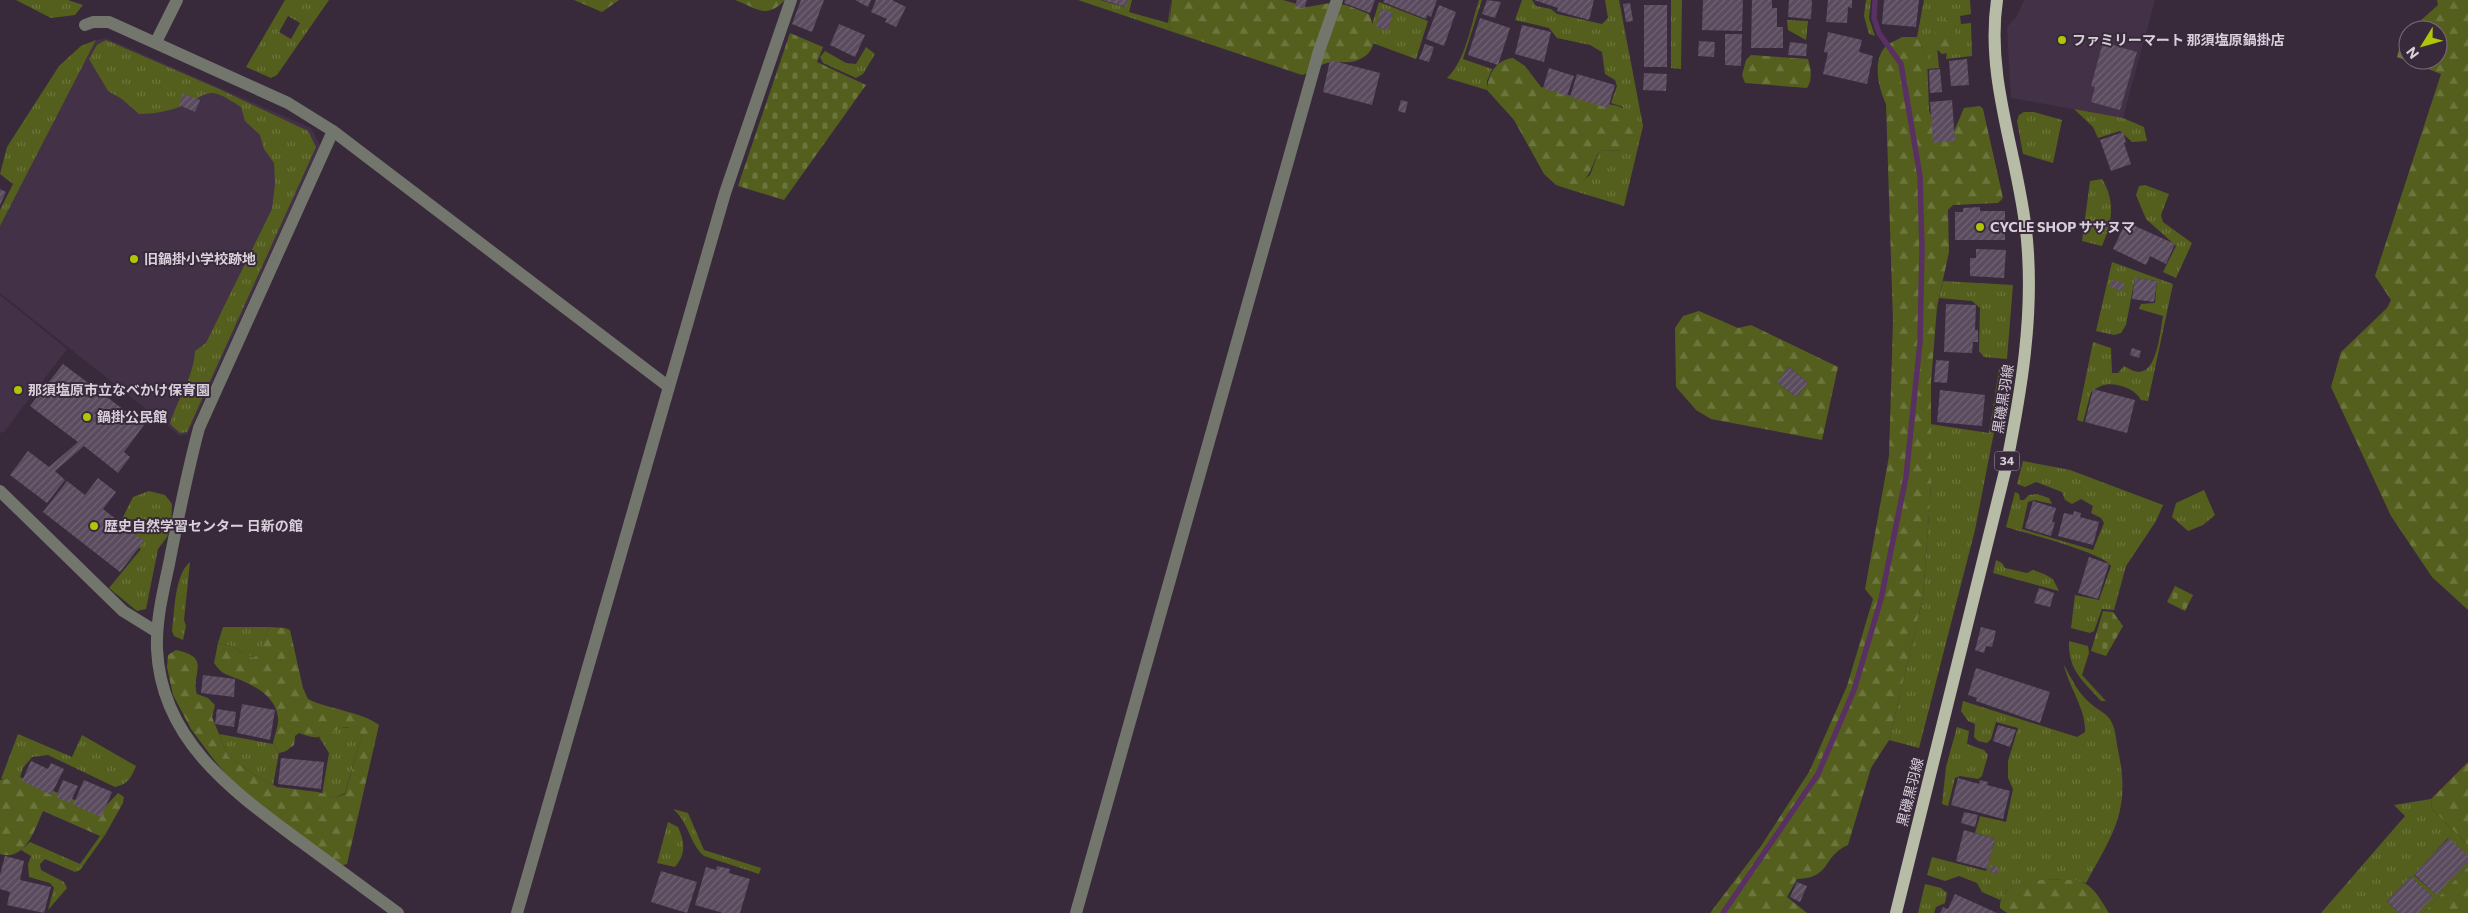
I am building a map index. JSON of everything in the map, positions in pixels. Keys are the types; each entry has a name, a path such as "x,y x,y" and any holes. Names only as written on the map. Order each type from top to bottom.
{"main road":[{"name":"黒磯黒羽線","path":"1896,913 2006,467 2021,393 2029,304 2028,241 2019,184 2000,98 1995,37 1997,0"}],"street":[{"path":"156,42 177,0"},
{"path":"517,913 725,194 791,0"},
{"path":"1076,913 1320,51 1337,0"},
{"path":"85,25 93,22 108,22 288,103 333,131 669,387"},
{"path":"333,131 199,428 186,476 158,621 161,677 167,702 183,732 201,758 236,794 398,913"},
{"path":"0,491 123,611 158,632"}],"shaded area":[{"path":"2024,0 2155,0 2123,118 2011,98 2007,27 2017,16"},
{"name":"旧鍋掛小学校跡地","path":"106,38 311,128 320,145 188,434 180,436 0,293 0,226 96,40"},
{"name":"那須塩原市立なべかけ保育園","path":"0,295 67,349 4,432 0,433"}],"green space":[{"path":"16,0 68,0 83,5 75,15 51,18"},
{"path":"285,0 329,0 277,75 271,78 246,67","holes":["288,16 300,23 291,39 279,32"]},
{"path":"574,0 619,0 602,12"},
{"path":"735,0 785,0 772,10 767,11 755,9"},
{"path":"1078,0 1100,0 1125,7 1127,0 1132,0 1129,12 1168,23 1171,0 1169,26 1173,32"},
{"path":"1172,0 1283,0 1307,7 1330,3 1346,5 1369,14 1374,34 1373,46 1370,52 1358,60 1327,63 1302,75 1173,32 1169,26"},
{"path":"1479,0 1482,0 1463,59 1492,69 1487,81 1487,90 1447,78 1459,62"},
{"path":"1522,0 1532,0 1536,6 1551,9 1557,14 1602,24 1608,18 1605,0 1619,0 1643,126 1624,206 1571,190 1590,175 1599,151 1624,150 1623,107 1611,103 1617,86 1615,80 1605,74 1602,52 1590,45 1557,38 1549,28 1515,20"},
{"path":"1671,0 1682,0 1681,69 1671,68"},
{"path":"1866,0 1871,0 1869,18 1875,36 1869,34 1864,16"},
{"path":"1924,0 1970,0 1971,14 1960,16 1961,24 1971,23 1972,56 1946,59 1950,25 1936,36 1939,68 1927,69 1927,56 1917,37"},
{"path":"2437,0 2468,0 2468,610 2432,577 2391,516 2331,387 2341,352 2387,308 2391,300 2375,276 2441,74 2431,70 2448,70 2448,20 2421,20 2438,5"},
{"path":"1379,2 1428,21 1416,59 1367,41"},
{"path":"1787,20 1808,21 1806,40 1788,30"},
{"path":"1945,20 1951,23 1956,38 1954,48 1948,53 1942,54 1934,47 1933,37 1939,23"},
{"path":"790,33 823,47 817,62 866,85 784,200 738,186"},
{"path":"1902,37 1917,37 1927,56 1929,110 1938,137 1952,136 1964,108 1980,106 1983,109 2003,198 1998,203 1953,205 1948,210 1949,252 1937,307 1931,382 1931,485 1923,597 1889,740 1871,768 1848,845 1839,850 1816,875 1797,879 1787,897 1807,913 1710,913 1761,846 1809,772 1847,686 1873,599 1865,589 1889,456 1893,321 1886,104 1879,83 1878,68 1881,53 1885,47"},
{"path":"96,40 0,226 0,210 13,184 0,174 7,147 59,66 81,46"},
{"path":"106,40 219,89 308,131 316,147 187,432 180,433 170,424 192,370 195,351 206,343 272,209 275,184 274,163 264,149 260,135 245,121 241,107 220,95 209,93 188,104 173,109 139,114 122,99 108,91 89,59 97,45"},
{"path":"866,47 875,54 863,74 856,78 823,63 820,57 825,51 846,63 856,64"},
{"path":"1751,55 1808,59 1811,74 1807,88 1745,83 1742,75 1746,60"},
{"path":"1513,58 1525,66 1541,87 1603,105 1617,106 1629,112 1636,124 1637,130 1634,140 1624,150 1599,151 1586,178 1578,186 1571,190 1556,185 1544,174 1514,120 1487,90 1491,73 1494,69 1507,59"},
{"path":"2074,109 2123,118 2144,127 2147,141 2132,142 2120,131 2098,138 2093,127"},
{"path":"2024,112 2034,112 2062,120 2053,163 2023,154 2017,121 2019,115"},
{"path":"2102,179 2109,196 2111,212 2102,246 2082,241 2090,181"},
{"path":"2145,185 2169,194 2161,215 2163,222 2192,243 2176,278 2163,272 2176,246 2146,219 2136,195 2139,186"},
{"path":"2112,262 2173,284 2148,401 2141,400 2134,392 2117,385 2101,386 2091,392 2083,422 2077,420 2093,342 2111,348 2112,373 2118,373 2124,366 2137,372 2145,370 2154,358 2159,340 2163,316 2139,309 2141,304 2155,303 2157,281 2135,278 2126,325 2121,333 2114,335 2096,331"},
{"path":"1943,281 2013,285 2007,359 1984,357 1979,351 1980,308 1972,301 1939,298"},
{"path":"1699,311 1738,328 1751,325 1838,367 1822,440 1711,419 1696,410 1676,387 1675,328 1683,316","holes":["1789,367 1808,383 1796,397 1777,382"]},
{"path":"1999,369 2006,370 1975,530 1919,748 1889,740 1923,597 1931,485 1930,424 1989,433"},
{"path":"2023,461 2070,470 2163,505 2156,521 2126,566 2114,610 2102,609 2094,631 2090,633 2071,628 2075,595 2099,600 2111,566 2094,555 2006,527 2015,492 2019,494 2020,500 2024,500 2029,495 2037,494 2049,498 2052,504 2034,500 2028,502 2022,529 2093,550 2104,523 2101,518 2091,513 2093,506 2081,499 2072,504 2065,500 2062,492 2036,482 2025,487 2017,484"},
{"path":"2204,490 2215,515 2203,525 2188,531 2172,517 2176,503"},
{"path":"149,491 165,495 172,504 171,525 167,537 158,549 146,609 137,611 109,588 141,549 131,540 122,519 133,497"},
{"path":"1996,560 2002,563 2005,568 2027,573 2033,570 2044,574 2053,579 2059,591 1993,573"},
{"path":"190,562 184,620 186,626 183,640 174,636 172,631 178,584 185,568"},
{"path":"2175,586 2193,595 2185,611 2167,602"},
{"path":"2103,611 2113,612 2123,626 2106,656 2091,651"},
{"path":"223,627 269,627 259,655 253,658 231,646 218,643"},
{"path":"269,627 290,630 303,688 308,699 363,717 379,725 347,864 340,866 236,787 191,729 173,695 167,667 168,655 176,650 194,657 197,662 197,694 208,698 215,705 212,717 228,756 255,775 277,787 318,792 335,798 345,794 362,735 350,728 340,729 318,737 299,733 295,736 294,745 286,751 279,753 273,744 278,718 272,701 250,684 224,673 214,663 218,643 231,646 253,658 259,654"},
{"path":"2069,641 2088,646 2089,653 2082,675 2106,701 2101,701 2078,674 2071,660"},
{"path":"2064,665 2082,695 2110,720 2115,733 2122,771 2121,805 2117,820 2105,849 2086,883 2058,880 2026,882 2008,889 2000,900 1982,892 1977,883 1959,876 1945,881 1927,875 1932,857 1986,871 1995,839 1975,833 1980,816 2006,822 2013,789 2008,778 2008,761 2018,728 1996,722 1991,739 1987,743 1978,741 1974,737 1975,724 1968,721 1961,711 1963,701 2077,737 2085,732 2085,723"},
{"path":"1957,727 1969,731 1967,744 1984,750 1988,755 1982,776 1978,779 1960,776 1955,778 1948,806 1942,804 1946,767"},
{"path":"337,728 355,728 362,735 345,793 335,798 322,794 329,753 319,737"},
{"path":"18,734 72,757 82,735 136,766 128,780 115,787 48,755 32,757 23,768 20,777 1,779"},
{"path":"219,734 273,744 279,753 273,785 228,756"},
{"path":"2468,762 2468,845 2432,809 2431,799"},
{"path":"20,777 101,811 118,793 124,797 123,803 105,835 100,836 43,811 32,835 22,849 9,855 0,854 0,780"},
{"path":"2431,799 2432,809 2468,845 2468,856 2448,838 2414,875 2436,895 2468,861 2468,867 2423,913 2418,913 2433,897 2411,876 2387,901 2399,913 2321,913 2405,816 2394,805"},
{"path":"673,809 688,813 704,850 761,868 759,874 704,856"},
{"path":"668,822 678,827 683,843 683,853 675,867 657,863"},
{"path":"105,835 80,870 75,872 45,859 40,864 41,870 64,882 67,888 48,910 54,888 50,883 29,877 28,864 31,856 21,850 30,842 80,864 100,836"},
{"path":"2468,867 2468,913 2423,913"},
{"path":"2042,880 2077,880 2092,889 2109,913 2007,913 2000,908 2002,897 2008,889 2018,884"},
{"path":"1925,884 1941,888 1947,893 1945,903 1936,907 1934,913 1918,913"}],"building":[{"path":"801,0 824,0 812,32 792,24"},
{"path":"855,0 871,0 868,7"},
{"path":"876,0 892,0 906,7 896,27 885,22 887,19 871,12"},
{"path":"1102,0 1127,0 1126,7"},
{"path":"1297,0 1307,0 1304,9 1295,6"},
{"path":"1345,0 1375,0 1370,13 1344,3"},
{"path":"1384,0 1437,0 1431,17 1427,15 1426,19 1383,2"},
{"path":"1487,0 1501,2 1495,18 1482,14"},
{"path":"1534,0 1594,0 1589,20 1557,11 1558,8"},
{"path":"1703,0 1743,0 1742,31 1702,30"},
{"path":"1752,0 1772,0 1772,8 1777,8 1777,27 1783,27 1783,48 1751,48"},
{"path":"1789,0 1812,0 1811,19 1788,17"},
{"path":"1828,0 1852,0 1852,8 1848,7 1847,23 1826,22"},
{"path":"1884,0 1919,0 1916,27 1882,24"},
{"path":"1630,3 1633,21 1626,22 1623,4"},
{"path":"1439,5 1456,12 1444,46 1426,39"},
{"path":"1644,5 1667,5 1667,67 1644,67"},
{"path":"1381,9 1393,13 1388,30 1376,27"},
{"path":"1480,18 1510,28 1498,65 1468,55"},
{"path":"839,24 865,35 855,57 830,45"},
{"path":"1522,25 1551,32 1544,62 1515,54"},
{"path":"1828,32 1862,40 1859,52 1873,56 1867,84 1823,74 1828,53 1824,52"},
{"path":"1725,34 1742,34 1741,66 1725,65"},
{"path":"1699,41 1715,42 1714,57 1698,56"},
{"path":"1790,42 1807,44 1806,56 1788,55"},
{"path":"2103,42 2137,52 2120,110 2091,102 2095,87 2091,86"},
{"path":"1425,44 1434,47 1429,62 1419,59"},
{"path":"1967,59 1969,85 1951,86 1949,61"},
{"path":"1330,60 1380,73 1372,105 1323,92"},
{"path":"1549,68 1574,76 1567,96 1543,88"},
{"path":"1940,69 1942,92 1930,93 1929,70"},
{"path":"1644,73 1667,74 1666,91 1643,90"},
{"path":"1577,74 1615,85 1608,108 1570,97"},
{"path":"183,93 200,100 195,112 179,105"},
{"path":"1401,100 1408,102 1405,113 1398,111"},
{"path":"1952,100 1955,141 1933,143 1930,102"},
{"path":"2123,132 2126,142 2124,143 2131,164 2111,171 2100,140"},
{"path":"0,189 6,192 0,205"},
{"path":"1980,207 1980,211 2005,211 2005,240 1955,240 1955,212 1963,212 1963,208"},
{"path":"2126,222 2175,244 2166,264 2150,256 2146,265 2113,249"},
{"path":"1976,249 2006,250 2004,278 1970,276 1970,258 1976,258"},
{"path":"2135,278 2157,281 2154,302 2132,299"},
{"path":"2112,280 2124,283 2123,291 2110,287"},
{"path":"1946,304 1976,305 1975,330 1978,330 1978,342 1973,342 1972,353 1944,352"},
{"path":"2132,348 2141,351 2139,358 2130,355"},
{"path":"1936,360 1949,361 1947,383 1934,382"},
{"path":"63,364 144,425 124,452 130,457 118,473 84,446 55,471 65,480 47,503 10,475 28,451 49,467 78,442 30,406"},
{"path":"1789,367 1808,383 1796,397 1777,382"},
{"path":"2093,389 2135,400 2127,433 2085,422"},
{"path":"1940,390 1985,395 1982,426 1937,422"},
{"path":"98,478 116,492 103,509 144,541 120,572 43,512 67,481 85,495"},
{"path":"2033,501 2056,508 2051,536 2025,528"},
{"path":"2074,511 2081,513 2080,517 2099,522 2093,545 2058,536 2064,513 2073,515"},
{"path":"2089,557 2109,564 2098,599 2078,593"},
{"path":"2039,588 2054,593 2050,607 2034,603"},
{"path":"1981,627 1996,631 1992,647 1986,646 1984,653 1975,650"},
{"path":"1976,668 2050,692 2040,723 1976,701 1977,698 1968,695"},
{"path":"203,675 235,679 234,697 201,693"},
{"path":"242,704 275,710 270,740 237,733"},
{"path":"217,709 236,712 234,727 215,724"},
{"path":"1998,725 2016,730 2010,747 1993,741"},
{"path":"281,758 324,762 321,789 278,784"},
{"path":"31,761 48,769 51,763 64,769 51,795 22,781"},
{"path":"1958,778 1979,784 1980,780 1988,782 1987,785 2010,791 2003,819 1951,805"},
{"path":"63,780 78,786 70,803 56,797"},
{"path":"84,780 112,792 101,817 73,805"},
{"path":"1964,812 1978,815 1975,827 1961,823"},
{"path":"1964,830 1995,839 1987,869 1956,861"},
{"path":"2449,838 2468,856 2468,861 2436,895 2414,874"},
{"path":"5,856 24,861 20,880 51,887 44,913 7,905 10,892 0,889 0,875"},
{"path":"1991,865 1999,868 1997,874 1989,871"},
{"path":"717,866 730,869 729,873 750,879 740,913 723,913 695,905 706,867 716,870"},
{"path":"661,871 697,882 687,913 651,902"},
{"path":"2411,876 2433,897 2418,913 2399,913 2387,901"},
{"path":"1797,882 1807,886 1800,902 1790,897"},
{"path":"1955,894 1997,913 1940,913 1943,907 1948,909"}],"waterway":[{"path":"1723,913 1818,774 1854,690 1881,599 1906,477 1920,342 1922,249 1920,176 1901,64 1879,33 1874,18 1875,0"}],"place":[{"name":"ファミリーマート 那須塩原鍋掛店","path":"2062,40"},
{"name":"CYCLE SHOP ササヌマ","path":"1980,227"},
{"name":"旧鍋掛小学校跡地","path":"134,259"},
{"name":"那須塩原市立なべかけ保育園","path":"18,390"},
{"name":"鍋掛公民館","path":"87,417"},
{"name":"歴史自然学習センター 日新の館","path":"94,526"}]}
